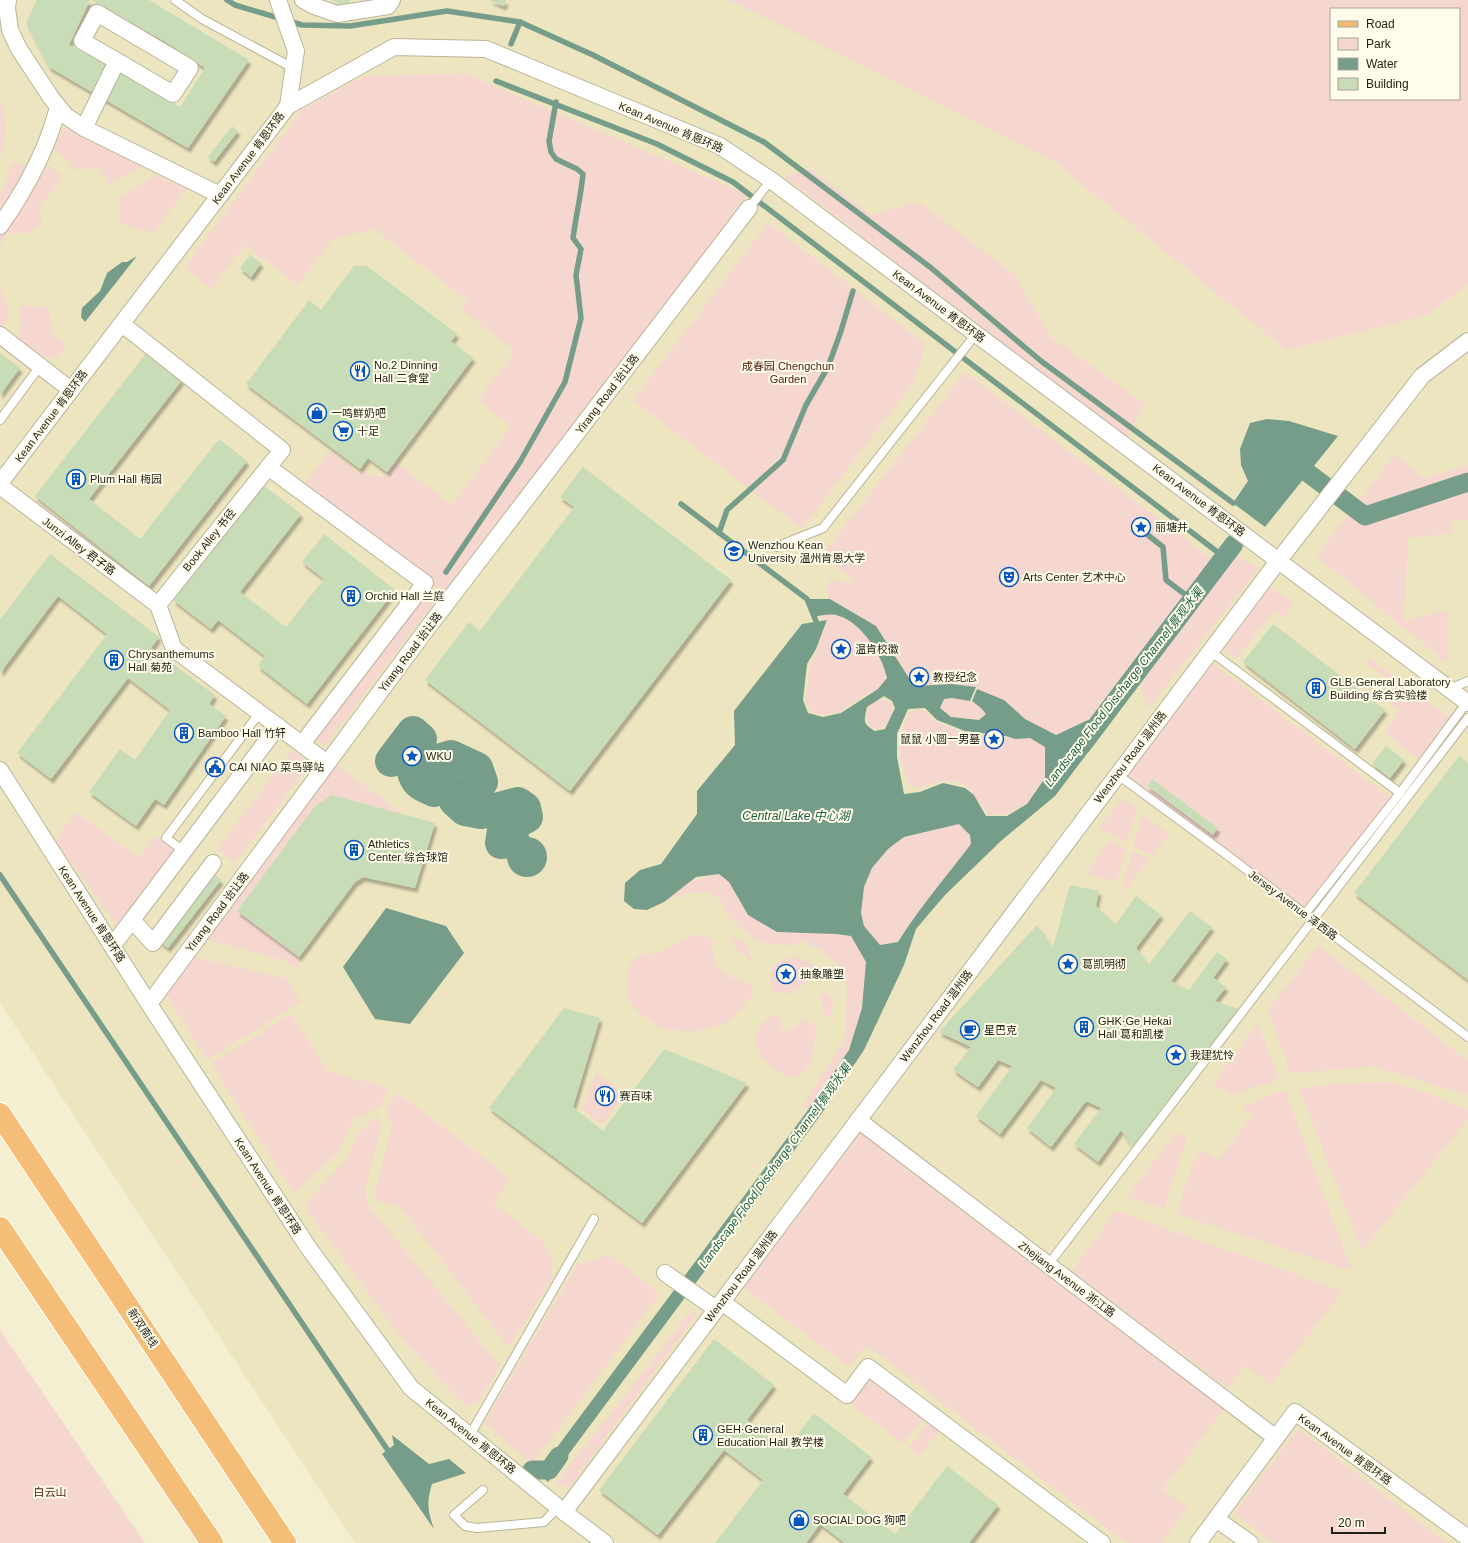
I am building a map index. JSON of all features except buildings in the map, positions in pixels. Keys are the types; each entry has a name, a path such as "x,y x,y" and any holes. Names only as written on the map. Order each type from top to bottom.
{"main road":[{"name":"新双南线","path":"0,1114 285,1543"},
{"path":"0,1228 212,1543"}],"street":[{"path":"8,0 7,8 10,30 19,49 58,107 66,116 84,128 220,195"},
{"path":"278,0 296,51 288,106"},
{"path":"303,0 314,6 337,14 388,6 392,0"},
{"path":"97,13 190,68 173,94 117,61 82,41 97,13"},
{"name":"Kean Avenue 肯恩环路","path":"0,484 288,106 394,47 486,49 720,146 767,185 976,334 1468,702"},
{"path":"84,128 117,61"},
{"path":"0,226 16,203 42,157 53,129 58,107"},
{"name":"Yirang Road 诒让路","path":"149,1004 426,630 749,208"},
{"name":"Book Alley 书径","path":"122,324 282,450 158,605"},
{"path":"0,335 71,390"},
{"name":"Wenzhou Road 温州路","path":"561,1510 718,1306 1309,521 1422,376 1468,341"},
{"path":"268,467 425,583 302,744"},
{"name":"Junzi Alley 君子路","path":"0,484 158,605"},
{"path":"158,605 174,649 327,763"},
{"path":"112,946 278,726"},
{"name":"Kean Avenue 肯恩环路","path":"0,770 149,1004 308,1247 411,1388 561,1510 605,1543"},
{"path":"132,920 153,943 213,863"},
{"name":"Zhejiang Avenue 浙江路","path":"858,1120 1276,1438"},
{"path":"665,1273 718,1306 847,1395 868,1367 1102,1543"},
{"name":"Kean Avenue 肯恩环路","path":"1198,1543 1295,1412 1468,1538"},
{"path":"1216,1518 1250,1543"}],"lane":[{"path":"175,0 202,19 293,68"},
{"path":"749,208 767,185"},
{"path":"776,547 823,528 976,334"},
{"path":"0,420 40,366"},
{"path":"1210,651 1400,793"},
{"path":"1450,689 1468,681"},
{"path":"1305,914 1400,793 1468,702"},
{"path":"184,852 166,838 260,712"},
{"path":"1048,1265 1468,718"},
{"name":"Jersey Avenue 泽西路","path":"1118,775 1468,1037"},
{"path":"470,1436 594,1219"},
{"path":"483,1490 454,1515 465,1526 477,1528 544,1522 561,1510"}],"shaded area":[{"name":"Wenzhou Kean University 温州肯恩大学","path":"0,0 1468,0 1468,1543 355,1543 0,1003"}],"green space":[{"path":"728,0 1468,0 1468,284 1427,315 1286,350 1052,160"},
{"path":"464,73 748,195 444,592 304,484 330,451 357,472 386,477 397,463 452,505 511,426 478,400 515,351 462,310 468,301 374,229 333,239 298,285 245,245 211,289 184,268 302,110 364,76"},
{"path":"0,100 5,115 6,130 0,159"},
{"path":"63,127 72,130 143,166 109,185 99,168 74,170 64,157 54,150"},
{"path":"13,162 26,166 23,179 0,219 0,194"},
{"path":"45,165 52,167 63,177 39,208 42,223 30,233 7,233 0,246 0,235 15,217"},
{"path":"811,169 871,215 911,204 922,204 1015,275 1051,337 1146,405 1125,439 784,176"},
{"path":"155,175 186,189 154,233 120,224 120,197"},
{"name":"成春园 Chengchun Garden","path":"768,223 926,344 914,382 802,529 633,400"},
{"path":"0,288 7,302 10,315 1,329 0,328"},
{"path":"20,306 49,307 53,333 66,346 56,358 42,357 16,337 21,326"},
{"path":"965,372 1214,561 1088,720 1056,735 1024,719 1004,700 977,689 976,687 952,684 914,686 876,626 830,599 826,592 829,580 850,583 855,581 822,556"},
{"path":"1395,454 1424,479 1468,465 1468,519 1450,522 1453,533 1408,538 1404,620 1447,611 1447,663 1316,556"},
{"path":"1235,553 1258,569 1148,709 1139,681"},
{"path":"1268,585 1294,604 1283,618 1274,611 1236,660 1220,648"},
{"path":"423,594 434,602 325,746 314,737"},
{"path":"826,614 847,619 863,632 881,659 887,678 878,689 862,697 839,712 822,715 811,713 806,701 810,664 818,649 827,620 814,617"},
{"path":"1369,658 1452,720 1421,761 1384,733 1399,711 1386,701 1397,686 1366,663"},
{"path":"1211,662 1392,799 1305,914 1124,778"},
{"path":"952,698 963,699 975,703 986,714 979,720 951,717 939,708 943,701"},
{"path":"879,700 887,700 892,705 890,719 881,728 872,728 867,720 867,712 871,706"},
{"path":"920,709 927,713 936,722 965,733 1015,739 1030,738 1045,747 1045,778 1027,802 1010,813 989,815 968,787 960,782 942,781 919,788 909,785 901,761 901,742 909,712"},
{"path":"292,750 310,764 235,863 217,849"},
{"path":"336,765 405,815 332,795 315,806 237,911 299,957 298,968 285,961 205,939"},
{"path":"1122,798 1138,810 1125,842 1099,828"},
{"path":"76,812 139,858 155,836 175,850 118,927 55,840"},
{"path":"1143,814 1169,834 1153,856 1133,846"},
{"path":"959,824 970,835 971,844 924,904 898,942 880,945 864,926 861,913 864,887 872,868 888,849 904,837"},
{"path":"1110,840 1126,849 1117,882 1086,873"},
{"path":"1132,851 1150,859 1120,896"},
{"path":"719,874 729,881 748,915 851,936 866,962 862,1008 849,1050 808,1110 802,1107 845,1038 847,985 840,967 818,949 802,941 787,946 754,940 729,917 721,900 708,893 687,893 664,902 691,881"},
{"path":"705,934 715,942 712,950 717,965 729,977 741,979 750,984 754,992 743,1007 726,1024 691,1032 662,1029 640,1014 628,1000 627,984 629,965 638,956 664,951 691,936"},
{"path":"729,936 746,944 753,963 737,950"},
{"path":"1318,945 1468,1061 1468,1095 1372,1066 1291,1074 1268,1010"},
{"path":"191,957 286,978 301,1002 207,1060 164,992"},
{"path":"793,957 806,959 809,961 813,966 814,975 805,985 793,992 784,994 774,992 770,978 773,968 780,961"},
{"path":"823,993 829,994 833,1003 831,1016 834,1022 827,1017 823,1010 821,995"},
{"path":"291,1014 328,1071 388,1088 380,1107 353,1120 340,1151 294,1193 211,1064"},
{"path":"775,1016 781,1018 781,1029 784,1030 792,1029 800,1021 810,1021 816,1028 812,1061 801,1075 787,1077 776,1071 761,1056 755,1040 759,1027 769,1017"},
{"path":"1258,1023 1279,1079 1231,1096 1213,1083"},
{"path":"596,1072 625,1095 602,1124 582,1109"},
{"path":"1391,1082 1429,1094 1468,1110 1468,1119 1362,1251 1299,1088 1350,1083"},
{"path":"1285,1090 1352,1271 1176,1214 1194,1161 1203,1149 1218,1160 1252,1116 1241,1107"},
{"path":"398,1093 511,1179 493,1203 541,1240 551,1254 552,1278 509,1348 400,1207 379,1202 374,1195 393,1123 385,1110"},
{"path":"378,1115 381,1129 365,1188 368,1205 500,1366 479,1401 466,1406 405,1343 304,1206 346,1159 360,1132"},
{"path":"860,1130 1224,1409 1163,1489 1188,1508 1161,1543 1126,1543 866,1345 849,1367 742,1286"},
{"path":"1176,1132 1187,1138 1164,1208 1127,1197"},
{"path":"1116,1211 1343,1291 1270,1385 1245,1365 1228,1388 1071,1272"},
{"path":"610,1255 650,1286 659,1295 532,1464 484,1423 577,1265"},
{"path":"700,1310 569,1488 556,1483 687,1316"},
{"name":"白云山","path":"0,1330 145,1543 0,1543"},
{"path":"869,1372 925,1417 903,1444 847,1401"},
{"path":"929,1422 940,1430 919,1456 908,1448"},
{"path":"1298,1429 1447,1543 1273,1543 1234,1513"}],"water":[{"path":"137,256 85,322 81,317 82,308 100,291 107,273 122,262 127,262"},
{"path":"1267,419 1289,421 1338,436 1265,527 1233,503 1248,481 1241,465 1240,449 1250,423"},
{"name":"Central Lake 中心湖","path":"807,599 830,599 876,626 914,686 952,684 976,687 970,701 952,698 944,699 940,708 951,717 979,720 986,714 972,701 977,689 1004,700 1025,719 1056,735 1088,720 1105,730 1055,796 1002,840 945,895 916,929 904,965 864,1050 822,1113 548,1482 538,1473 808,1110 849,1050 862,1008 866,962 851,936 777,932 748,915 729,882 719,874 696,877 664,902 647,910 634,909 624,901 625,883 640,870 661,864 697,814 697,791 735,745 734,711 802,624 827,620 816,649 807,664 803,700 808,713 823,717 841,713 878,689 887,678 876,650 856,625 836,615 814,617","holes":["884,696 892,701 895,708 885,729 875,731 866,724 865,716 867,707","925,708 937,720 965,731 1006,736 1015,739 1030,738 1045,747 1045,778 1027,804 1007,816 986,816 974,795 965,788 943,783 920,792 904,794 897,757 897,734 908,709","959,824 970,835 971,844 924,904 898,942 880,945 864,926 861,913 864,887 872,868 888,849 904,837"]},
{"path":"527,837 535,839 541,843 545,849 547,857 545,865 541,871 535,875 527,877 519,875 513,871 509,865 507,857 509,849 513,843 519,839"},
{"path":"386,908 446,926 464,953 410,1024 375,1019 343,967"},
{"path":"392,1435 429,1464 449,1459 466,1473 432,1484 428,1507 434,1529 382,1454 394,1445"}],"waterway":[{"path":"227,0 235,5 302,25 350,26 447,11 520,22 511,44"},
{"path":"520,22 593,55 764,142 930,267 1041,361 1233,503"},
{"path":"496,81 657,144 733,182 1224,557"},
{"path":"446,572 520,462 565,382 581,318 576,275 581,249 573,238 583,174 577,169 556,159 551,152 549,141 556,102"},
{"path":"719,533 727,510 783,460 806,405 828,367 853,291"},
{"path":"1290,472 1296,464 1365,516 1468,482"},
{"path":"681,504 807,599 816,621"},
{"path":"1144,532 1163,547 1166,580 1191,599"},
{"name":"Landscape Flood Discharge Channel 景观水渠","path":"1082,745 1234,544"},
{"path":"391,761 413,732 421,739 414,754 412,765 413,771 417,781 423,786 434,791 442,779 441,759 451,756 477,768 482,782 473,790 456,795 455,801 465,810 481,813 518,803 525,808 527,817 503,830 501,843 514,842"},
{"path":"0,875 391,1455"},
{"name":"Landscape Flood Discharge Channel 景观水渠","path":"532,1470 549,1470 559,1456"}],"place":[{"name":"No.2 Dinning Hall 二食堂","path":"360,371"},
{"name":"一鸣鲜奶吧","path":"317,413"},
{"name":"十足","path":"343,431"},
{"name":"Plum Hall 梅园","path":"76,479"},
{"name":"丽塘井","path":"1141,527"},
{"name":"Wenzhou Kean University 温州肯恩大学","path":"734,551"},
{"name":"Arts Center 艺术中心","path":"1009,577"},
{"name":"Orchid Hall 兰庭","path":"351,596"},
{"name":"温肯校徽","path":"841,649"},
{"name":"Chrysanthemums Hall 菊苑","path":"114,660"},
{"name":"教授纪念","path":"919,677"},
{"name":"GLB·General Laboratory Building 综合实验楼","path":"1316,688"},
{"name":"Bamboo Hall 竹轩","path":"184,733"},
{"name":"鼠鼠 小圆一男墓","path":"994,739"},
{"name":"WKU","path":"412,756"},
{"name":"CAI NIAO 菜鸟驿站","path":"215,767"},
{"name":"Athletics Center 综合球馆","path":"354,850"},
{"name":"葛凯明彻","path":"1068,964"},
{"name":"抽象雕塑","path":"786,974"},
{"name":"GHK·Ge Hekai Hall 葛和凯楼","path":"1084,1027"},
{"name":"星巴克","path":"970,1030"},
{"name":"我建犹怜","path":"1176,1055"},
{"name":"赛百味","path":"605,1096"},
{"name":"GEH·General Education Hall 教学楼","path":"703,1435"},
{"name":"SOCIAL DOG 狗吧","path":"799,1520"}]}
